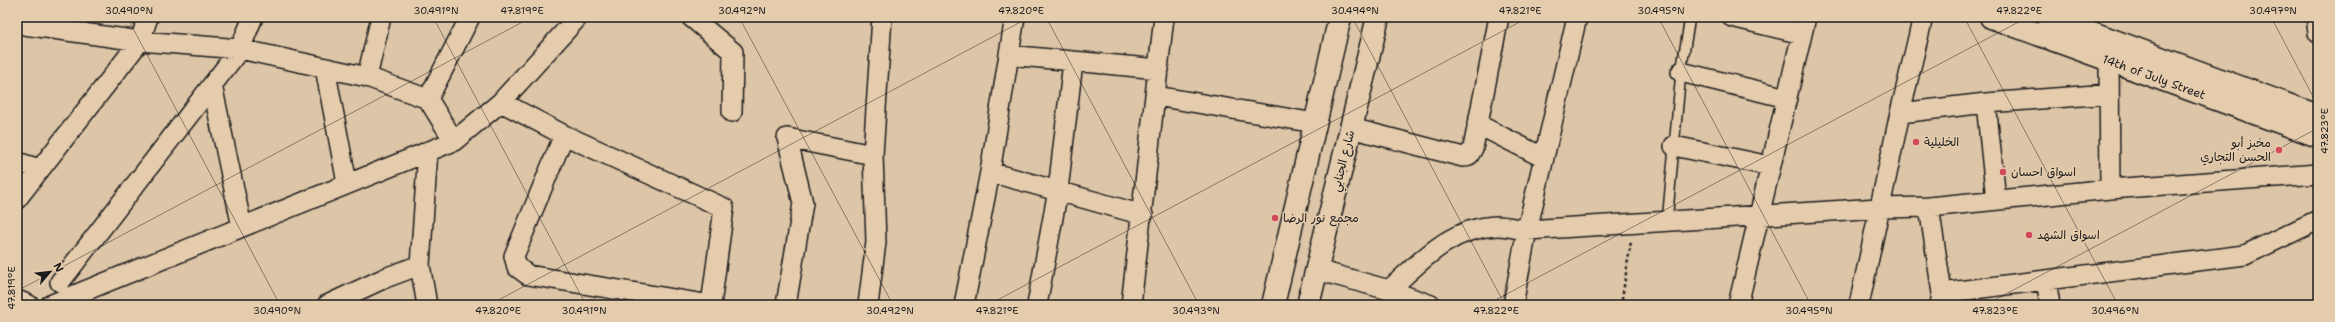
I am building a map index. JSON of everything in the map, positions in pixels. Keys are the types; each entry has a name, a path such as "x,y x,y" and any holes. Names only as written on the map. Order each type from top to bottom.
{"main road":[{"path":"1273,305 1340,17"},
{"name":"شارع الجنابي","path":"1308,305 1378,17"},
{"name":"14th of July Street","path":"1991,17 2318,136"},
{"name":"14th of July Street","path":"2049,17 2318,116"}],"street":[{"path":"17,199 140,41 148,17"},
{"path":"60,282 240,49 253,17"},
{"path":"367,77 381,17"},
{"path":"428,99 470,17"},
{"path":"50,305 346,183 454,141 501,102 578,17"},
{"path":"691,17 733,52 732,112"},
{"path":"868,305 876,242 873,155 882,17"},
{"path":"964,305 990,172 1015,17"},
{"path":"1131,305 1160,69 1164,17"},
{"path":"1351,128 1463,157 1469,155 1473,148 1499,17"},
{"path":"1513,305 1527,230 1577,17"},
{"path":"1732,17 1804,26 1738,305"},
{"path":"1859,305 1900,113 1923,17"},
{"path":"2316,17 2318,33"},
{"path":"17,24 140,41 240,49 367,77 428,99 454,141"},
{"path":"1009,55 1160,69"},
{"path":"2109,61 2110,189"},
{"path":"1037,305 1058,190 1073,62"},
{"path":"326,68 346,183"},
{"path":"1681,72 1787,98"},
{"path":"212,85 242,227"},
{"path":"1900,113 1986,103 2109,94"},
{"path":"1156,96 1315,123"},
{"path":"501,102 564,135 724,208 711,305 528,275 517,267 514,256 564,135"},
{"path":"1986,103 1996,200"},
{"path":"1477,124 1544,158"},
{"path":"786,305 803,203 787,138 873,155"},
{"path":"1674,146 1770,166"},
{"path":"427,305 420,265 428,152"},
{"path":"17,162 40,169"},
{"path":"990,172 1143,215"},
{"path":"1389,290 1445,242 1463,234 1498,226 1527,230 1667,223 1879,208 1929,207 2110,189 2318,174"},
{"path":"1929,207 1941,299 2046,280 2245,255 2318,220"},
{"path":"327,305 385,278 420,265"},
{"path":"1317,270 1389,290 1432,305"},
{"path":"2046,280 2050,305"}],"lane":[{"path":"1667,223 1681,72 1690,17"}],"path":[{"path":"1621,305 1634,224"}],"place":[{"name":"الخليلية","path":"1916,142"},
{"name":"مخبز أبو الحسن التجاري","path":"2279,150"},
{"name":"اسواق احسان","path":"2003,172"},
{"name":"مجمع نور الرضا","path":"1275,218"},
{"name":"اسواق الشهد","path":"2029,235"}]}
